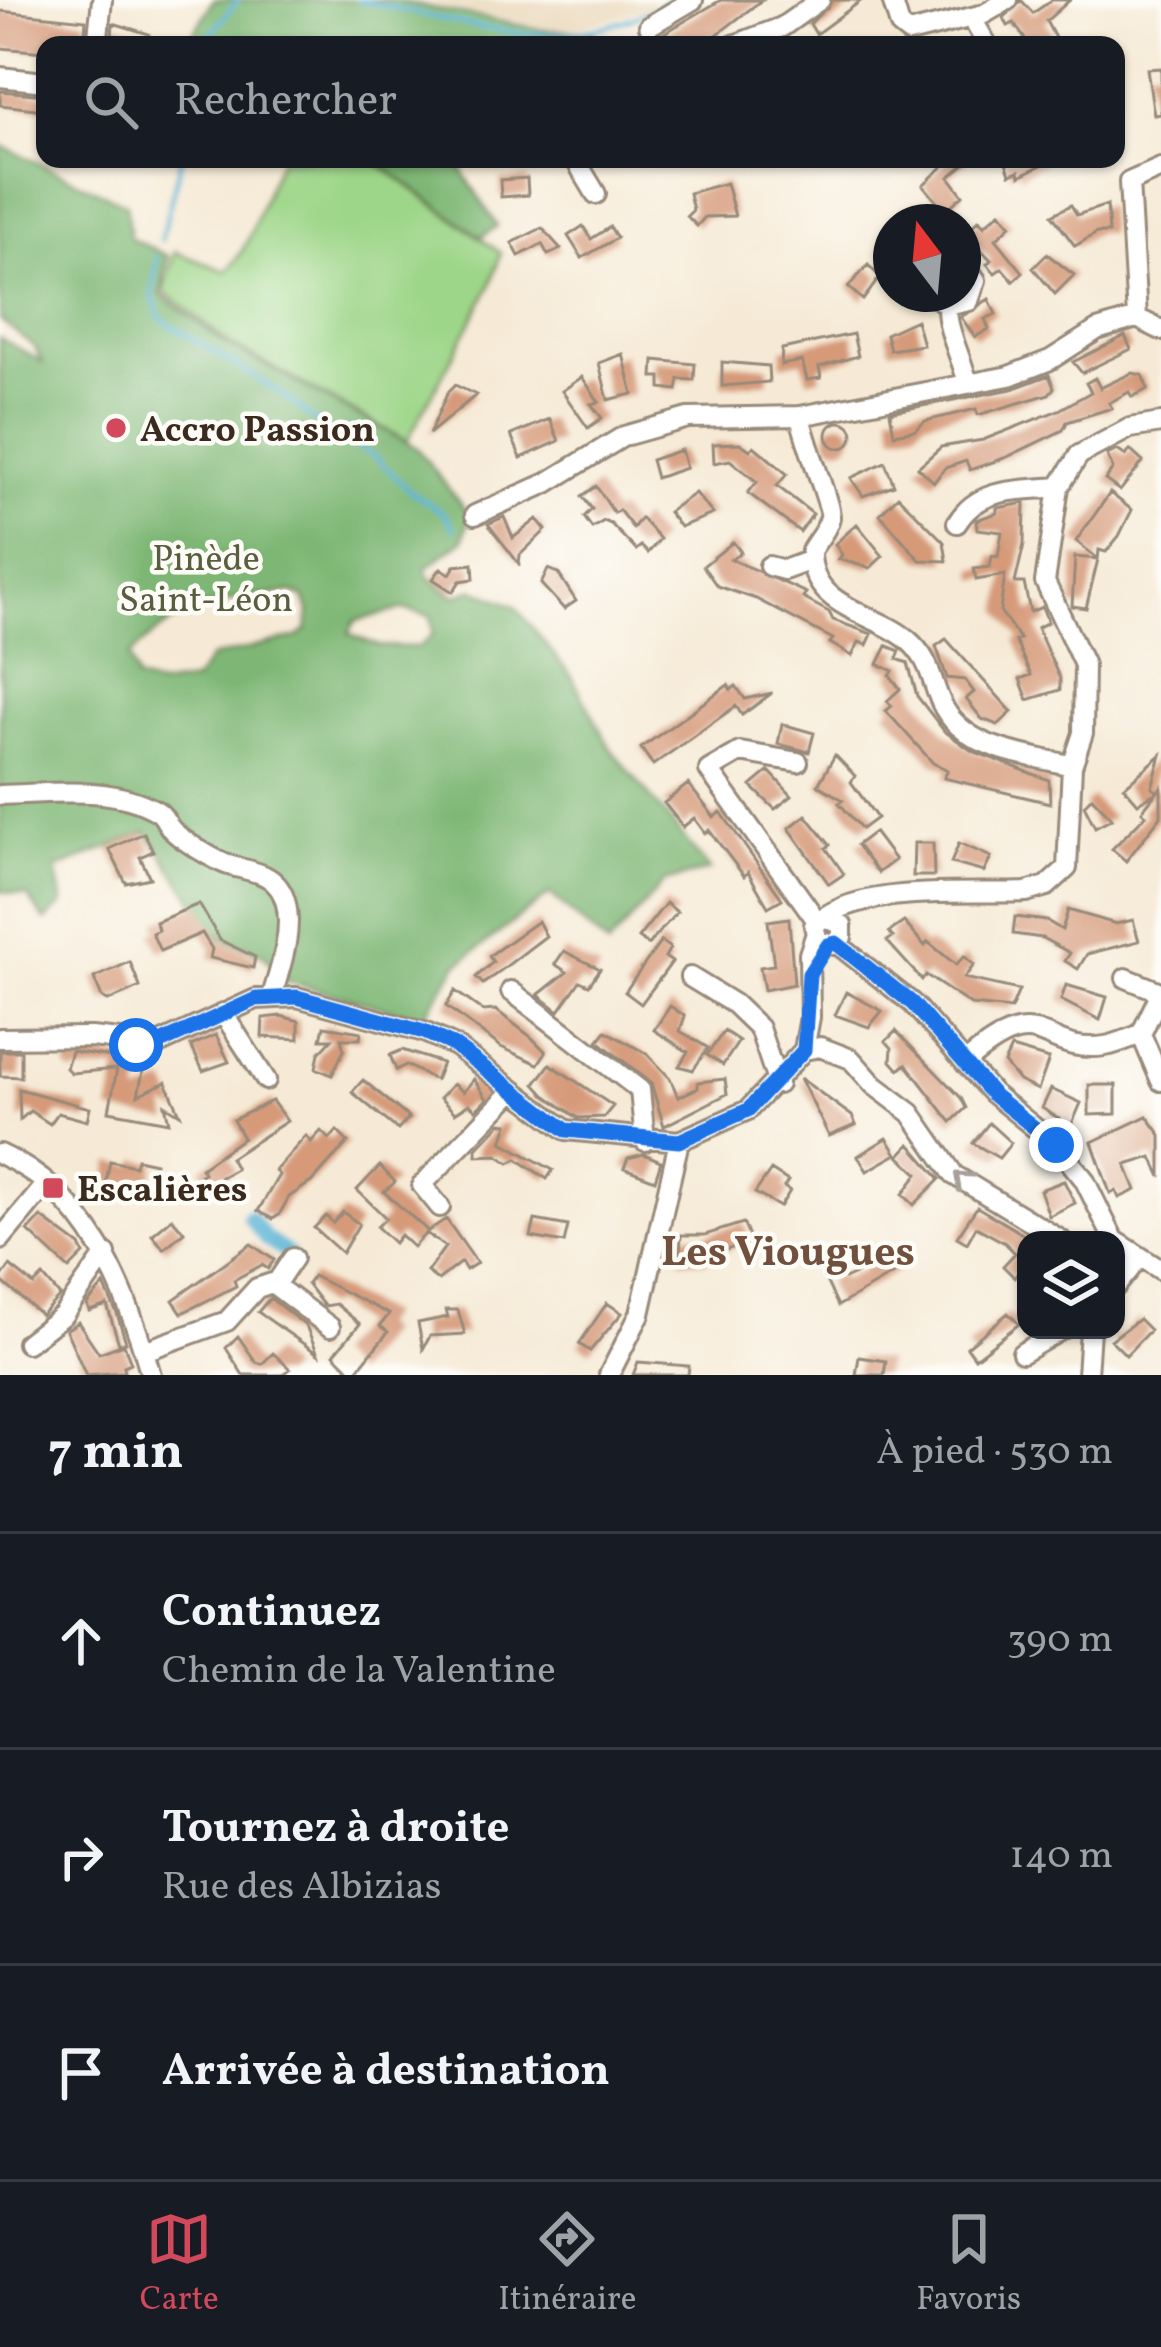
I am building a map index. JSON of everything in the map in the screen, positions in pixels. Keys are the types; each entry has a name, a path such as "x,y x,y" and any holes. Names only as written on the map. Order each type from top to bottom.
{"street":[{"path":"98,36 101,0"},
{"path":"650,26 693,0"},
{"path":"758,36 782,27 820,0"},
{"path":"892,0 900,26 909,33 972,18 1008,0"},
{"path":"972,18 982,36"},
{"path":"782,27 787,36"},
{"path":"0,77 36,81"},
{"path":"580,168 596,194"},
{"path":"1137,318 1129,182 1161,168"},
{"path":"944,312 968,383"},
{"path":"475,515 547,482 624,436 688,418 800,416 1009,376 1050,360 1097,330 1137,318 1161,330"},
{"path":"769,566 784,570 811,560 831,508 812,466 800,416"},
{"path":"0,1038 91,1036 158,1044 272,996 297,997 424,1032 455,1046 566,1130 679,1141 748,1110 778,1084 804,1050 809,974 831,931 858,901 1039,890 1057,880 1069,859 1072,766 1083,734 1084,665 1045,582 1059,487 1079,454 1130,428 1161,423"},
{"path":"957,523 967,506 985,495 1059,487"},
{"path":"811,560 836,602 906,638 927,661 934,696 966,733 1072,766"},
{"path":"798,762 740,752 710,770 805,904 912,1003 965,1063 1070,1162 1110,1231"},
{"path":"0,795 110,795 129,800 161,812 173,831 225,865 245,863 279,887 286,905 286,937 272,996"},
{"path":"690,977 734,1004 759,1028 778,1084"},
{"path":"1126,978 1159,992 1141,1034 1161,1081"},
{"path":"511,991 640,1090 645,1141"},
{"path":"223,1013 266,1080"},
{"path":"965,1063 992,1039 1017,1029 1102,1047 1141,1034"},
{"path":"804,1050 820,1047 851,1059 874,1085 911,1113 954,1174 1046,1231"},
{"path":"440,1208 422,1185 513,1091"},
{"path":"609,1375 640,1314 679,1141"},
{"path":"0,1154 44,1186 106,1254 151,1375"},
{"path":"0,1240 44,1186"},
{"path":"1125,1247 1161,1270"},
{"path":"26,1343 63,1315 106,1254"},
{"path":"1125,1272 1140,1257"},
{"path":"144,1351 227,1321 257,1288 275,1285 293,1258"},
{"path":"275,1285 330,1328"},
{"path":"1022,1353 1046,1339"},
{"path":"1087,1375 1089,1339"}],"shaded area":[{"path":"653,0 653,7 578,28 546,28 427,2"}],"green space":[{"path":"213,0 393,0 543,30 593,31 594,36 192,36"},
{"name":"Pinède Saint-Léon","path":"0,145 36,162 36,168 49,168 126,204 130,238 168,256 161,294 226,344 417,448 470,516 463,540 426,568 430,579 454,596 474,589 515,606 572,677 611,749 710,870 664,882 608,946 550,894 458,964 423,1018 285,981 264,955 219,937 147,832 56,869 63,904 45,921 28,896 0,891 0,338 42,362 35,347 0,320","holes":["291,592 304,597 309,611 307,630 297,637 210,658 194,681 158,686 137,680 129,657 185,615 223,602","403,609 431,616 433,634 419,647 379,646 349,634 355,621"]},
{"path":"277,168 383,168 501,253 490,287 407,441 229,343 164,291 175,252 226,271 251,233"},
{"path":"385,168 461,168 497,226 481,237"}],"building":[{"path":"721,0 762,0 715,36 659,36"},
{"path":"833,0 862,0 816,34 810,24"},
{"path":"1021,0 1033,13 1052,0 1070,0 1046,21 1054,36 1023,36 1004,18"},
{"path":"0,11 86,20 85,36 36,36 36,51 0,48"},
{"path":"113,23 149,34 149,36 112,36"},
{"path":"1161,68 1161,114 1154,115 1147,69"},
{"path":"0,91 36,94 36,109 0,105"},
{"path":"941,168 960,168 949,177 963,195 953,204 939,204 923,185"},
{"path":"1008,168 1035,168 1020,176 1019,171 1010,174"},
{"path":"527,178 528,195 501,197 500,180"},
{"path":"726,183 735,216 705,217 697,226 687,216 693,210 689,193"},
{"path":"1071,205 1077,215 1107,205 1109,233 1097,233 1075,246 1052,215"},
{"path":"1000,212 1011,225 996,239 1023,272 1013,281 1002,268 995,273 987,264 991,260 981,250 981,222 984,226"},
{"path":"583,226 591,239 610,227 617,238 582,258 568,236"},
{"path":"542,228 561,249 548,255 542,244 519,256 512,243"},
{"path":"1047,254 1074,275 1055,294 1033,268"},
{"path":"868,265 873,270 873,286 863,300 848,287"},
{"path":"989,299 996,314 985,319 989,329 975,337 961,317 981,312 981,304"},
{"path":"916,320 923,345 890,350 886,334"},
{"path":"853,334 858,356 819,367 821,378 807,380 802,361 781,365 782,349"},
{"path":"1125,336 1131,349 1082,373 1073,362"},
{"path":"623,354 633,394 608,400 599,363"},
{"path":"654,360 695,364 694,380 679,379 677,390 661,388 661,377 653,377"},
{"path":"722,362 768,366 769,382 722,386"},
{"path":"1132,373 1142,375 1148,389 1132,397 1129,392 1109,403 1112,408 1067,422 1063,430 1007,457 970,470 966,461 945,468 934,482 918,467 941,447 983,440 1059,410 1091,392 1086,383 1095,378 1100,388"},
{"path":"1049,375 1054,388 1049,394 978,415 976,409 925,421 916,430 894,434 890,412 1012,389"},
{"path":"582,377 599,402 591,404 602,418 588,428 562,391"},
{"path":"455,385 476,395 429,434 448,392"},
{"path":"550,419 559,441 521,458 511,435"},
{"path":"840,422 853,435 840,448 827,435"},
{"path":"740,443 750,450 754,446 787,474 777,486 813,514 800,532 748,493 757,482 730,460 714,463 713,444"},
{"path":"681,450 686,468 656,478 651,460"},
{"path":"1117,450 1126,456 1130,450 1143,462 1120,491 1105,480 1113,469 1107,455"},
{"path":"885,462 894,485 863,496 851,478"},
{"path":"596,486 614,513 619,510 633,528 641,518 660,539 648,553 641,546 636,550 611,524 604,521 592,528 584,517 592,509 582,496"},
{"path":"695,493 713,514 680,527 668,512"},
{"path":"1110,493 1132,510 1106,552 1099,550 1098,559 1076,541"},
{"path":"898,496 944,542 947,561 920,560 880,514"},
{"path":"1025,503 1024,544 1015,583 1024,583 1030,612 1042,607 1048,622 1037,628 1060,679 1060,690 1028,700 1020,679 1031,675 1015,641 1020,639 1000,611 1005,575 976,580 974,569 990,567 992,556 998,557 1002,532 977,529 976,520 997,513 997,508"},
{"path":"504,517 513,538 537,519 546,530 520,555 519,564 488,524"},
{"path":"857,524 883,556 870,568 838,559 842,555 835,544"},
{"path":"733,542 741,552 731,559 806,593 803,598 829,612 833,620 872,634 867,645 859,642 852,656 830,643 833,639 756,599 717,586 703,566"},
{"path":"1075,557 1098,559 1086,608 1072,606"},
{"path":"473,564 474,579 460,581 453,592 433,579 441,568 450,574 455,566"},
{"path":"548,569 558,573 576,601 564,609 541,584"},
{"path":"946,639 1012,712 998,725 982,719 966,699 974,692 965,680 947,678 936,646"},
{"path":"887,646 900,651 897,659 908,663 917,696 944,731 972,751 1049,780 1050,803 944,778 948,770 933,763 886,711 892,706 887,701 900,689 890,676 893,671 878,664"},
{"path":"728,685 731,690 736,686 745,699 772,693 742,715 736,706 653,765 641,748"},
{"path":"782,724 814,733 809,752 778,744"},
{"path":"835,755 855,776 851,782 877,818 862,829 839,803 843,800 818,785"},
{"path":"1161,755 1152,787 1157,792 1138,803 1124,787"},
{"path":"769,771 792,796 775,809 751,786"},
{"path":"688,784 714,817 721,812 782,899 768,907 748,872 744,876 709,830 705,833 694,818 683,827 664,803"},
{"path":"1161,787 1161,816 1126,861 1112,849 1146,815 1142,811"},
{"path":"1092,797 1112,818 1095,827 1084,805"},
{"path":"806,815 830,845 826,848 844,874 829,884 789,828"},
{"path":"874,832 895,860 878,873 857,845"},
{"path":"144,833 153,851 140,857 150,878 126,883 109,849"},
{"path":"914,843 933,843 934,876 913,876"},
{"path":"959,843 991,857 984,872 951,863"},
{"path":"666,903 677,912 648,945 638,938"},
{"path":"199,904 220,940 255,957 253,968 210,958 212,949 202,933 160,951 152,933 158,930 156,922"},
{"path":"1068,910 1116,924 1133,920 1139,941 1087,954 1078,969 1065,961 1070,953 1042,938 1013,934 1015,917 1047,921 1062,930"},
{"path":"789,918 794,984 764,990 760,967 774,965 768,921"},
{"path":"538,921 546,936 483,984 476,977 493,962 489,956"},
{"path":"904,922 925,946 928,942 956,965 964,956 974,965 964,978 1019,990 1011,1009 971,1005 926,975 922,980 887,941 893,937 889,932"},
{"path":"661,941 670,948 665,957 672,962 641,1004 625,992"},
{"path":"564,951 600,969 589,985 580,981 559,1011 538,995 567,972 555,964"},
{"path":"130,962 140,987 108,1001 102,998 94,978"},
{"path":"1066,985 1107,997 1100,1020 1061,1000"},
{"path":"455,991 483,1011 496,1010 531,1037 546,1052 538,1064 501,1047 446,1006"},
{"path":"846,992 882,1011 869,1027 835,1015"},
{"path":"670,1006 685,1016 680,1031 708,1048 693,1070 679,1066 688,1052 654,1030"},
{"path":"263,1018 299,1021 299,1039 262,1037"},
{"path":"324,1026 361,1032 360,1039 341,1039 344,1050 332,1075 316,1068 319,1053 332,1039 321,1039"},
{"path":"606,1031 647,1054 670,1078 678,1097 698,1088 698,1082 725,1079 727,1094 664,1126 651,1083 598,1041"},
{"path":"724,1031 739,1041 723,1065 707,1055"},
{"path":"896,1031 961,1098 966,1108 951,1122 906,1064 899,1070 891,1061 892,1048 886,1041"},
{"path":"216,1035 229,1062 203,1071 191,1046"},
{"path":"1011,1048 1049,1059 1038,1090 1019,1081 1004,1063"},
{"path":"402,1050 442,1063 435,1080 406,1065 396,1070 390,1055"},
{"path":"0,1051 21,1051 21,1077 0,1076"},
{"path":"71,1051 145,1062 138,1095 166,1082 180,1114 165,1105 169,1122 109,1111 117,1069 71,1073 66,1068"},
{"path":"550,1064 613,1106 604,1117 578,1118 535,1084"},
{"path":"800,1078 852,1116 856,1125 829,1136"},
{"path":"474,1079 487,1099 476,1110 469,1104 455,1113 440,1098 453,1084 463,1092"},
{"path":"363,1080 409,1118 398,1130 352,1092"},
{"path":"1089,1085 1116,1085 1116,1114 1089,1115"},
{"path":"19,1089 90,1108 87,1121 58,1113 50,1124 30,1111 20,1120"},
{"path":"1051,1089 1081,1103 1071,1126 1042,1108"},
{"path":"272,1101 287,1121 230,1158 236,1169 199,1189 194,1179 204,1173 201,1168 243,1138 233,1120"},
{"path":"1147,1116 1161,1135 1161,1177 1152,1157 1126,1165 1136,1190 1119,1198 1116,1191 1110,1193 1092,1142"},
{"path":"501,1123 508,1124 502,1142 553,1170 547,1179 517,1159 509,1163 497,1155 477,1156 477,1148"},
{"path":"989,1123 1011,1143 999,1158 973,1143"},
{"path":"321,1131 330,1139 337,1131 348,1142 314,1180 289,1197 279,1215 273,1219 258,1211 279,1175 275,1171 306,1136 311,1142"},
{"path":"887,1138 897,1154 867,1171 858,1156"},
{"path":"910,1144 940,1179 914,1205 903,1194 918,1174 899,1156"},
{"path":"644,1154 661,1161 655,1180 624,1168 628,1158"},
{"path":"137,1159 155,1163 152,1181 138,1178 136,1188 106,1182 110,1161 135,1166"},
{"path":"380,1166 395,1182 384,1192 428,1231 446,1219 477,1263 466,1270 461,1262 438,1280 427,1272 445,1247 426,1233 413,1247 400,1235 394,1243 377,1227 386,1218 357,1190"},
{"path":"771,1170 788,1181 784,1187 790,1191 780,1207 755,1193"},
{"path":"1064,1181 1075,1203 1049,1216 1040,1190"},
{"path":"977,1207 1018,1231 1017,1274 1014,1277 1003,1266 1015,1253 1005,1243 976,1227 967,1243 957,1237"},
{"path":"343,1212 359,1224 342,1253 314,1228 326,1216 333,1223"},
{"path":"41,1217 80,1246 84,1254 69,1269 28,1231"},
{"path":"172,1218 184,1232 164,1249 152,1235"},
{"path":"535,1220 568,1226 564,1243 531,1237"},
{"path":"743,1223 751,1241 707,1257 707,1262 680,1260 681,1235 705,1235"},
{"path":"251,1244 274,1260 268,1269 262,1265 234,1280 236,1286 182,1313 173,1300"},
{"path":"890,1249 900,1270 838,1306 827,1283 835,1272 844,1279 864,1270 860,1261"},
{"path":"10,1266 34,1285 43,1276 60,1296 41,1315 0,1280"},
{"path":"313,1276 389,1314 380,1326 388,1332 354,1374 334,1354 360,1324 336,1304 324,1306 307,1284"},
{"path":"104,1285 126,1342 119,1344 107,1305 89,1311 87,1304"},
{"path":"270,1298 306,1326 318,1354 258,1312"},
{"path":"607,1303 622,1313 590,1351 579,1344"},
{"path":"446,1310 458,1310 465,1334 430,1336 423,1349 418,1323 448,1317"},
{"path":"1008,1313 1017,1322 975,1358 967,1347"},
{"path":"1139,1319 1150,1330 1126,1355 1111,1340 1125,1339 1125,1330"},
{"path":"78,1322 99,1353 124,1344 131,1363 124,1366 125,1372 86,1375 66,1330"},
{"path":"238,1336 256,1362 262,1364 273,1353 290,1369 283,1375 243,1375 226,1348"},
{"path":"859,1357 886,1361 884,1375 856,1375"},
{"path":"638,1362 689,1366 688,1375 633,1375"}],"waterway":[{"path":"209,36 238,0"},
{"path":"357,0 477,27 553,34 629,19 669,0"},
{"path":"161,240 179,168"},
{"path":"157,257 152,295 161,319 280,393 333,435 374,456 410,491 445,514 454,529"},
{"path":"249,1217 266,1239 288,1254"}],"place":[{"name":"Accro Passion","path":"116,428"},
{"name":"Escalières","path":"53,1188"}],"district":[{"name":"Les Viougues","path":"788,1250"}],"route":[{"path":"136,1045 158,1044 256,999 297,997 424,1032 455,1046 566,1130 594,1137 679,1141 748,1110 778,1084 804,1050 810,1017 809,974 828,945 836,943 912,1003 992,1094 1056,1145"}]}
